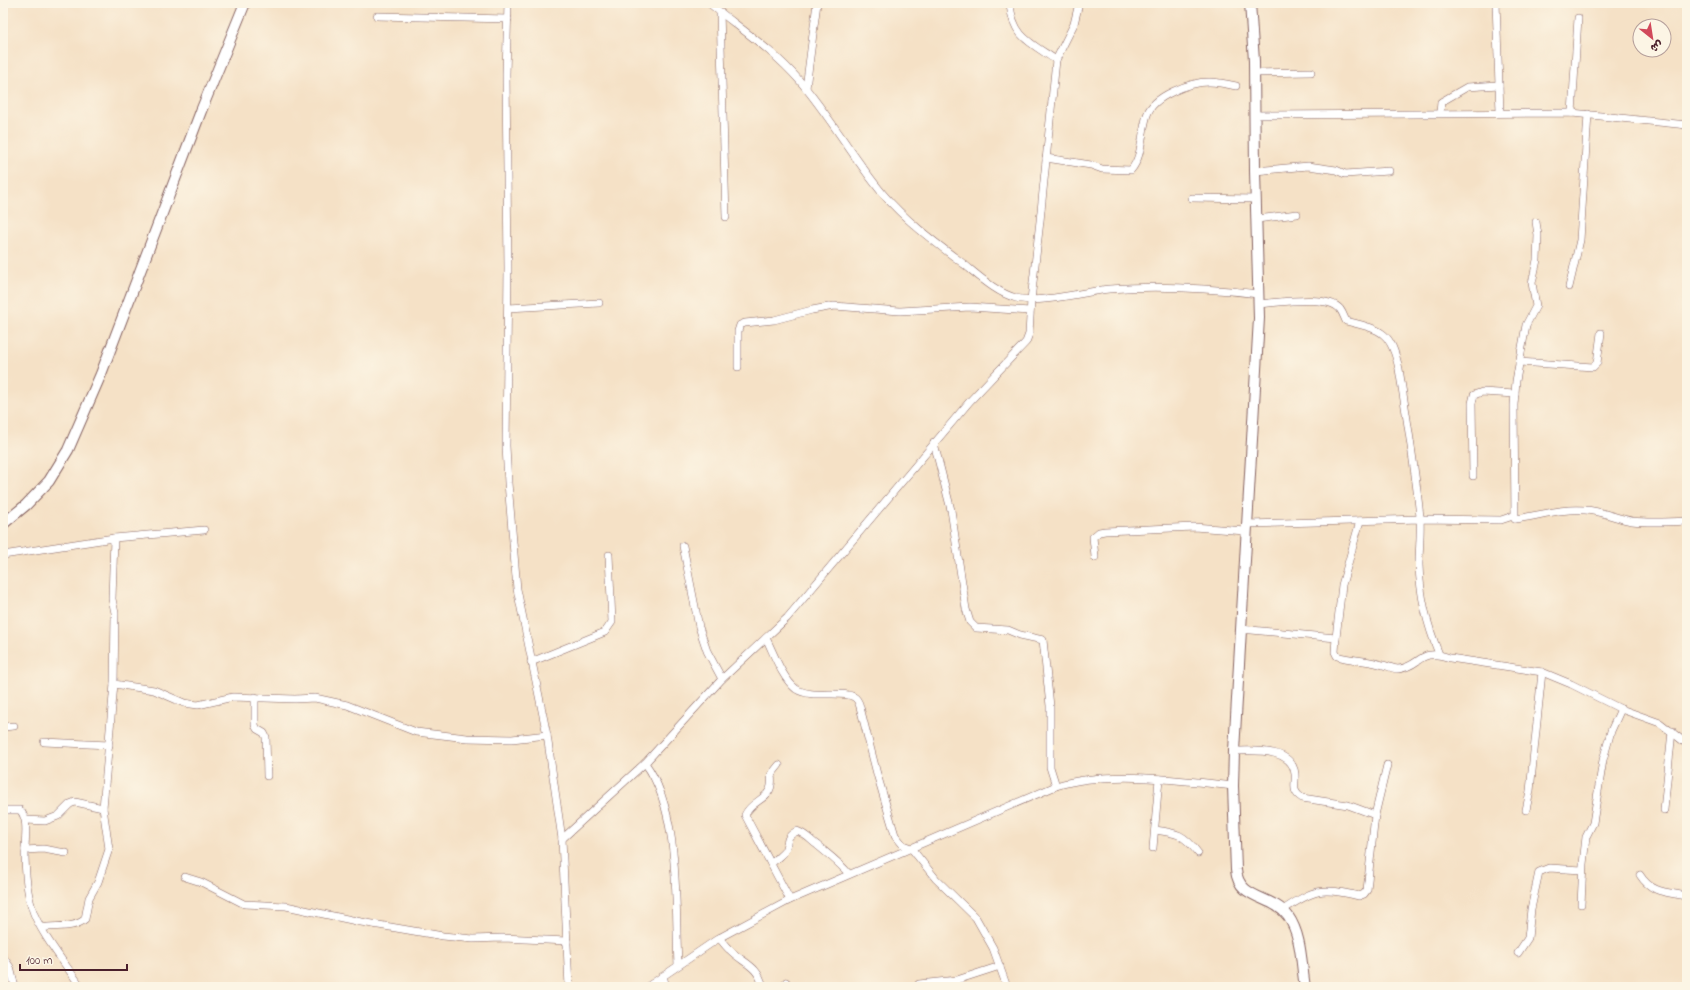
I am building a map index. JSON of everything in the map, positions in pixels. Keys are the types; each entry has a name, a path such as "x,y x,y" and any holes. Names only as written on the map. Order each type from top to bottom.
{"street":[{"path":"3,524 26,505 49,481 68,450 101,374 203,104 245,3"},
{"path":"508,3 508,308 506,446 508,483 516,590 547,735 562,839 569,987"},
{"path":"709,3 776,57 806,88 868,174 902,215 989,284 1008,295 1031,300 1108,289 1150,286 1208,288 1258,294"},
{"path":"806,88 817,3"},
{"path":"1010,3 1012,21 1015,29 1026,39 1056,60"},
{"path":"562,839 645,763 722,679 791,613 934,443 986,384 1026,342 1029,334 1031,300 1056,60 1074,24 1079,3"},
{"path":"1250,3 1255,115 1258,349 1246,527 1234,751 1233,786 1237,877 1240,884 1247,892 1268,901 1283,910 1296,929 1305,987"},
{"path":"1496,3 1500,112"},
{"path":"720,12 726,217"},
{"path":"377,16 508,19"},
{"path":"1572,113 1578,18"},
{"path":"1254,73 1311,72"},
{"path":"1046,158 1091,165 1102,169 1131,170 1136,164 1147,114 1156,103 1180,88 1194,83 1208,82 1236,86"},
{"path":"1440,112 1441,102 1467,87 1499,85"},
{"path":"1255,115 1440,112 1572,113 1687,125"},
{"path":"1569,287 1581,235 1588,114"},
{"path":"1255,171 1308,166 1336,170 1345,174 1389,171"},
{"path":"1192,198 1256,200"},
{"path":"1257,219 1296,214"},
{"path":"1515,519 1513,428 1515,394 1526,326 1536,306 1532,283 1537,260 1538,235 1536,222"},
{"path":"1258,304 1314,301 1328,303 1340,309 1346,321 1377,330 1389,338 1396,353 1407,414 1420,519 1419,565 1422,596 1428,626 1439,654"},
{"path":"508,308 599,303"},
{"path":"738,367 738,328 742,323 774,320 822,307 844,306 910,311 970,307 1030,312"},
{"path":"1519,362 1594,367 1597,364 1601,333"},
{"path":"1473,476 1472,403 1474,395 1482,392 1515,394"},
{"path":"934,443 951,510 966,608 970,622 976,628 1008,630 1020,635 1043,640 1050,706 1050,767 1056,786"},
{"path":"1095,556 1093,537 1099,532 1420,519 1501,520 1513,516 1515,519 1555,510 1584,510 1632,521 1687,521"},
{"path":"1360,521 1342,586 1336,638 1335,652 1337,656 1373,662 1393,668 1404,668 1429,654 1439,654 1450,658 1542,672 1571,684 1621,709 1660,723 1687,744"},
{"path":"3,555 114,538 204,530"},
{"path":"42,928 76,925 85,919 89,898 98,882 109,849 103,808 114,684 116,613 112,599 114,538"},
{"path":"684,546 699,627 707,651 722,679"},
{"path":"531,662 605,632 609,629 612,622 609,555"},
{"path":"1241,629 1336,638"},
{"path":"766,638 786,676 791,684 798,690 826,695 850,696 857,699 878,781 895,835 903,845 911,848 936,879 976,918 993,948 1006,987"},
{"path":"1526,810 1530,791 1542,672"},
{"path":"114,684 154,690 184,703 198,705 233,697 295,699 315,698 347,705 416,732 467,738 547,735"},
{"path":"255,697 255,725 257,729 264,733 266,737 267,776"},
{"path":"1581,904 1582,870 1586,837 1593,823 1604,760 1611,731 1621,709"},
{"path":"3,727 14,726"},
{"path":"1664,810 1672,731"},
{"path":"44,742 109,745"},
{"path":"1234,751 1280,755 1287,759 1293,766 1295,775 1293,788 1296,794 1302,798 1348,805 1375,815"},
{"path":"645,763 653,774 659,790 672,836 678,965"},
{"path":"779,765 771,775 772,783 770,792 746,815 790,900"},
{"path":"1283,910 1314,892 1324,890 1359,896 1364,894 1367,890 1375,815 1387,765"},
{"path":"647,987 719,938 790,900 1056,786 1080,779 1158,779 1233,786"},
{"path":"1153,848 1158,779"},
{"path":"26,820 45,821 58,816 70,804 76,802 103,808"},
{"path":"3,810 20,810 26,820 26,878 32,909 42,928 81,987"},
{"path":"1155,830 1182,835 1189,840 1198,852"},
{"path":"772,864 784,851 786,840 791,834 797,831 804,833 816,845 833,856 849,874"},
{"path":"25,850 43,849 66,853"},
{"path":"1518,953 1528,938 1531,909 1539,872 1549,868 1582,870"},
{"path":"1640,875 1645,884 1653,889 1660,892 1687,896"},
{"path":"185,877 201,882 244,904 286,906 353,921 443,936 473,939 502,938 567,941"},
{"path":"719,938 730,951 754,968 761,977 763,987"},
{"path":"3,957 10,967 15,987"},
{"path":"919,984 957,980 1000,966"},
{"path":"663,976 666,987"}]}
